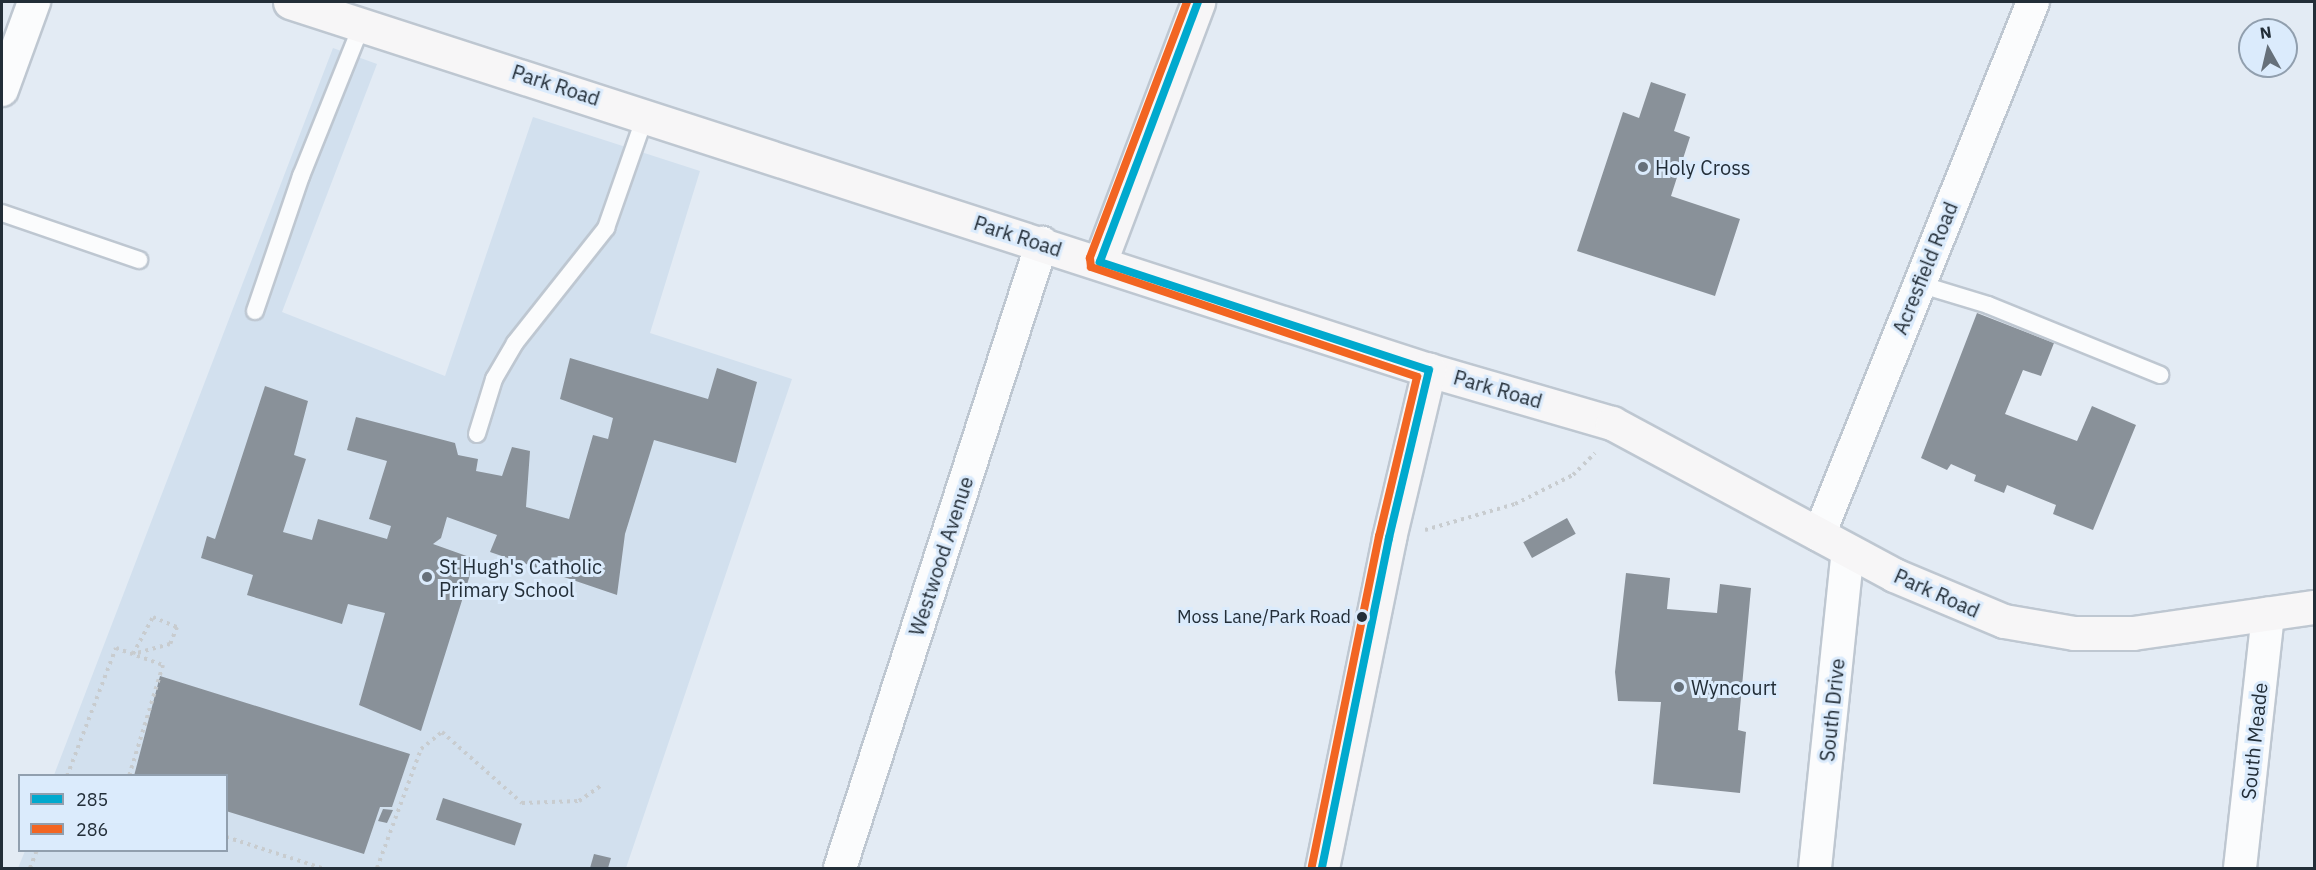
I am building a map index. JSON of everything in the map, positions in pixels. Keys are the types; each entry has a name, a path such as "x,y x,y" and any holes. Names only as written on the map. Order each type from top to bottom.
{"main road":[{"name":"Park Road","path":"290,2 645,114 1429,370 1612,423 1685,458 1848,551 1942,598 2037,628 2133,633 2314,607"},
{"path":"1100,262 1198,2"},
{"path":"1322,868 1389,538 1429,370"}],"street":[{"path":"2,90 34,2"},
{"name":"Acresfield Road","path":"1819,535 2033,2"},
{"name":"Westwood Avenue","path":"840,868 1042,243"},
{"name":"South Drive","path":"1815,868 1848,551"},
{"name":"South Meade","path":"2240,868 2268,614"}],"lane":[{"path":"255,310 301,176 362,24"},
{"path":"477,434 494,379 515,343 606,228 645,114"},
{"path":"2,213 139,260"},
{"path":"1919,284 1988,305 2160,375"}],"path":[{"path":"1389,538 1454,524 1555,484 1586,465 1612,423"},
{"path":"153,617 177,627 170,644 133,654 153,617"},
{"path":"68,774 116,648 163,665 130,774"},
{"path":"377,868 421,748 442,732 522,803 579,801 603,784"},
{"path":"228,838 322,868"},
{"path":"30,868 36,852"}],"shaded area":[{"name":"St Hugh's Catholic Primary School","path":"333,48 377,64 282,312 445,376 533,117 700,171 650,333 792,379 626,868 18,868 25,852 228,852 228,774 54,774"}],"building":[{"name":"Holy Cross","path":"1651,82 1686,94 1674,131 1690,137 1671,196 1740,219 1715,296 1577,251 1623,112 1639,118"},
{"path":"1977,313 2054,343 2041,376 2023,370 2005,414 2077,441 2092,406 2136,425 2093,530 2053,514 2056,505 2007,485 2004,493 1974,481 1976,475 1951,464 1947,470 1921,458"},
{"path":"570,358 708,399 717,368 757,382 736,463 654,440 625,534 617,595 490,552 497,535 447,517 441,538 433,544 475,559 421,731 359,705 385,613 348,604 342,624 247,595 253,575 201,558 207,536 215,539 265,386 308,401 294,455 306,459 283,532 312,540 318,519 387,539 391,526 369,519 387,461 347,450 356,417 455,443 458,455 478,459 476,471 502,476 512,447 530,451 526,507 569,519 593,435 608,439 613,418 560,399"},
{"path":"1567,518 1576,534 1532,558 1523,542"},
{"name":"Wyncourt","path":"1626,573 1670,578 1667,609 1717,613 1720,584 1751,588 1738,730 1746,732 1740,793 1653,784 1661,702 1618,701 1615,672"},
{"path":"160,676 410,754 392,807 380,807 364,854 228,812 228,774 135,774"},
{"path":"443,798 522,824 515,846 436,820"},
{"path":"383,809 393,810 387,823 378,821"},
{"path":"594,854 611,858 608,868 590,868"}],"transit line":[{"name":"286","path":"1187,2 1090,258 1091,267 1417,377 1379,536 1312,866"},
{"name":"285","path":"1198,2 1100,262 1429,370 1389,538 1322,868"}],"place":[{"name":"Holy Cross","path":"1643,167"},
{"name":"St Hugh's Catholic Primary School","path":"427,577"},
{"name":"Moss Lane/Park Road","path":"1362,617"},
{"name":"Wyncourt","path":"1679,687"}]}
